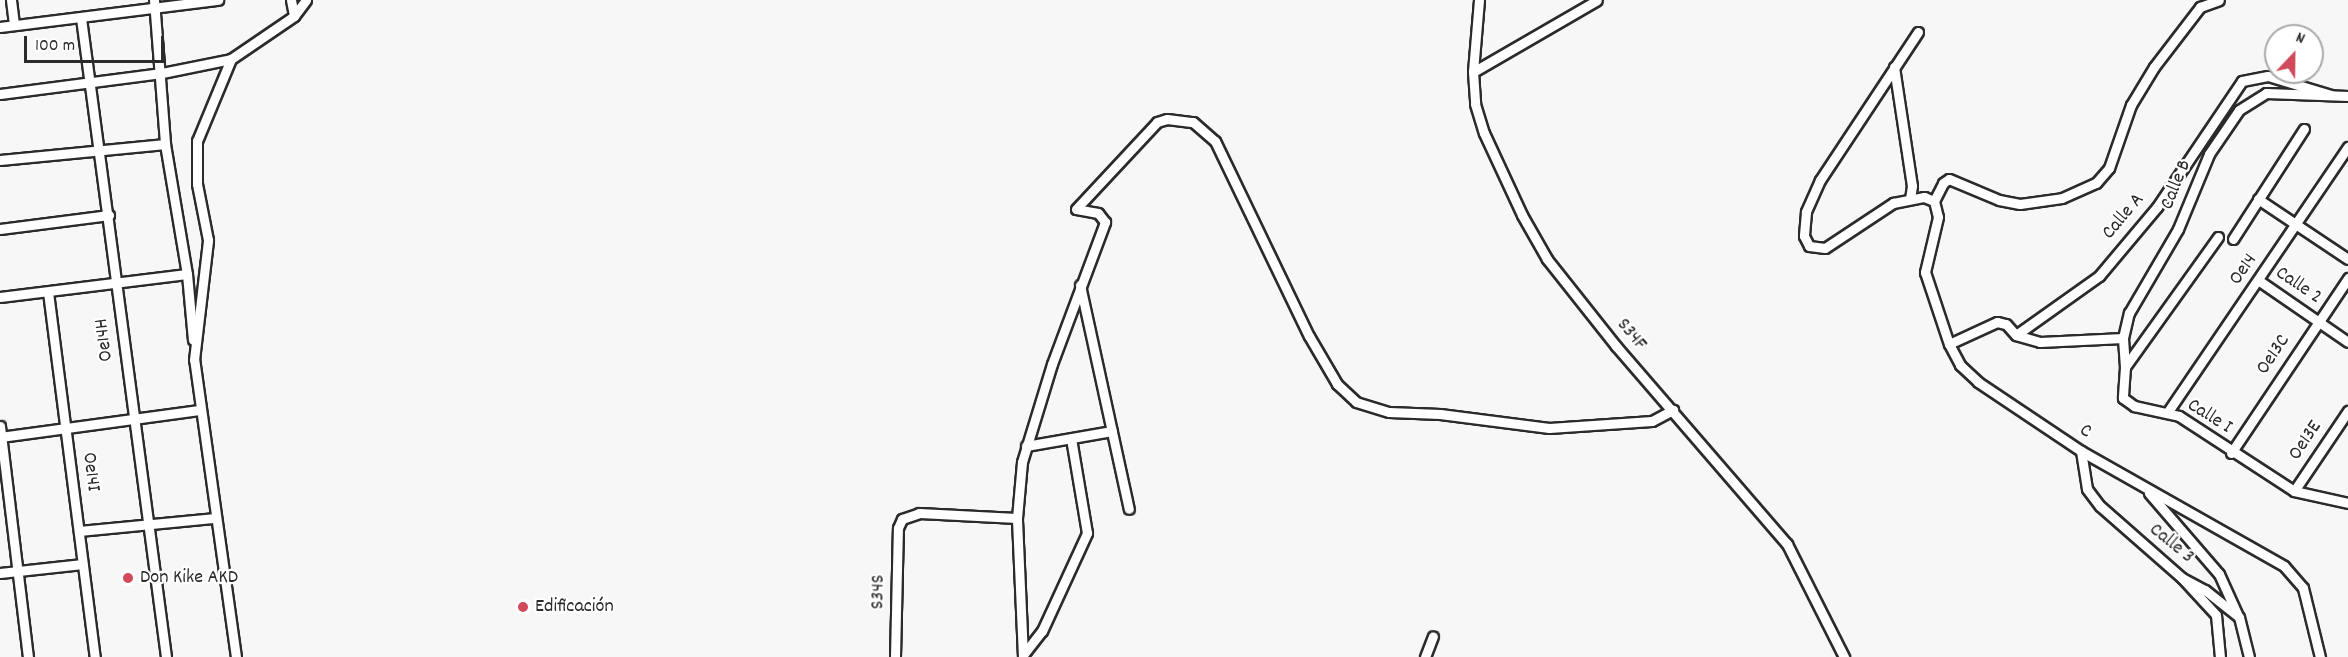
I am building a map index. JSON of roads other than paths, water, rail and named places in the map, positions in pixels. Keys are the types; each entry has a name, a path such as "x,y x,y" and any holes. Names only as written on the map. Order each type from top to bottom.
{"street":[{"path":"11,0 14,25"},
{"path":"0,27 81,18 155,5 218,0"},
{"path":"291,0 294,16"},
{"path":"0,94 162,73 231,59 294,16 306,0"},
{"name":"S34F","path":"1479,0 1473,72 1475,104 1484,133 1547,259 1787,544 1844,657"},
{"path":"1473,72 1597,0"},
{"path":"1918,32 1820,180 1806,212 1806,241 1813,248 1825,248 1893,203 1910,199 1934,201 1943,183 1949,179 2020,204 2062,198 2096,183 2109,168 2131,105 2154,67 2200,7 2220,0"},
{"path":"155,5 162,73 165,144 186,274 200,410 236,657"},
{"name":"Oe14H","path":"81,18 109,215 146,524 166,657"},
{"path":"194,360 208,240 196,184 197,141 231,59"},
{"path":"1894,67 1912,186 1910,199"},
{"name":"Calle A","path":"2016,335 2099,276 2157,207 2242,81 2268,76 2331,95"},
{"name":"Calle B","path":"2125,367 2123,338 2129,313 2178,229 2209,154 2239,110 2265,93 2331,95"},
{"path":"2331,95 2348,96"},
{"path":"1023,656 1017,518 1026,446 1080,285 1105,222 1098,213 1076,210 1157,122 1182,119 1200,125 1215,141 1309,336 1337,384 1356,402 1389,412 1440,414 1549,428 1652,421 1673,411"},
{"path":"2233,239 2304,129"},
{"path":"0,160 165,144"},
{"name":"Oe14","path":"2167,413 2298,225 2348,147"},
{"path":"2258,199 2348,258"},
{"name":"C","path":"1934,201 1938,218 1925,273 1949,344 1960,365 1978,382 2081,451 2284,566 2303,588 2320,657"},
{"path":"0,229 109,215"},
{"path":"2125,367 2218,237"},
{"path":"0,297 186,274"},
{"name":"Oe13C","path":"2231,453 2348,278"},
{"name":"Calle 2","path":"2258,280 2348,342"},
{"path":"1080,285 1129,509"},
{"name":"Oe14I","path":"48,292 95,657"},
{"path":"1949,344 1997,322 2006,324 2016,335 2040,342 2123,338"},
{"name":"Calle I","path":"2125,367 2126,401 2187,421 2231,453 2294,491 2348,503"},
{"path":"1,437 200,410"},
{"name":"Oe13E","path":"2294,491 2348,411"},
{"path":"0,426 28,657"},
{"path":"1026,446 1112,431"},
{"path":"1023,656 1042,630 1087,533 1071,438"},
{"name":"Calle 3","path":"2081,451 2087,489 2100,506 2182,578 2205,590 2239,617"},
{"path":"2143,487 2219,574 2239,617 2249,657"},
{"name":"S34S","path":"895,657 898,528 905,516 919,513 1017,518"},
{"path":"79,531 216,518"},
{"path":"0,573 83,564"},
{"path":"2182,578 2216,615 2220,657"},
{"path":"1425,657 1433,636"}],"place":[{"name":"Don Kike AKD","path":"128,578"},
{"name":"Edificación","path":"523,607"}]}
